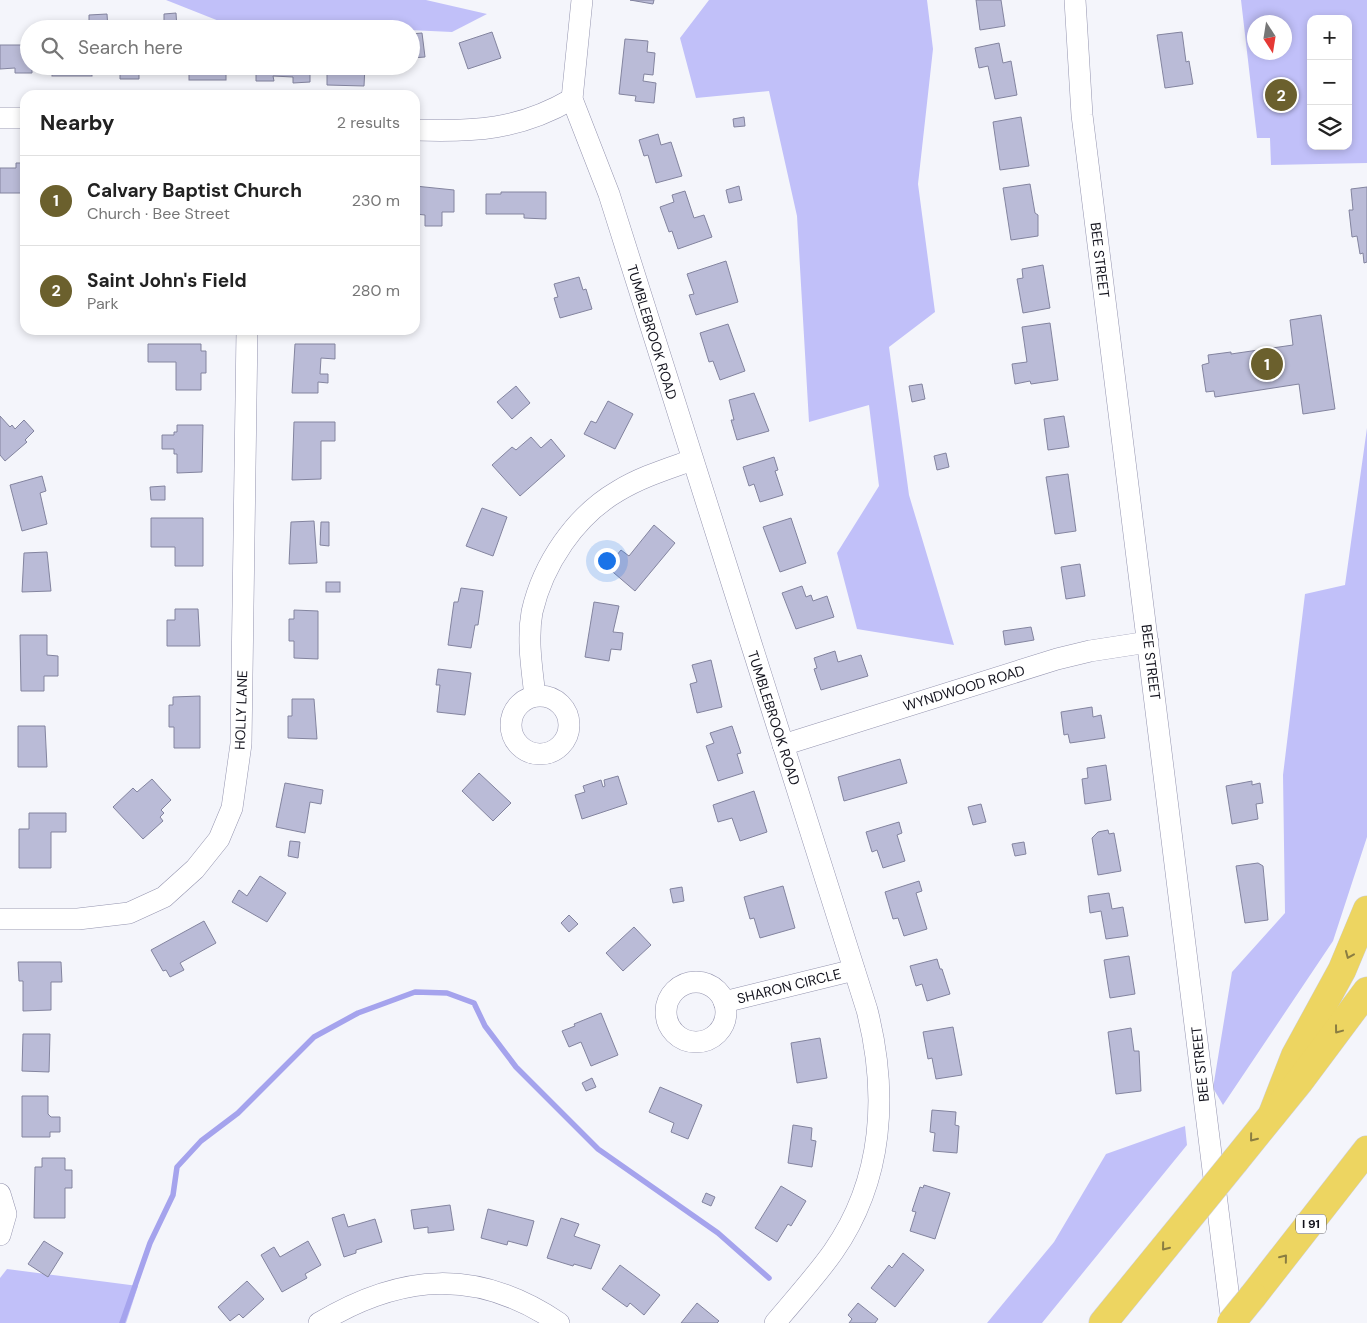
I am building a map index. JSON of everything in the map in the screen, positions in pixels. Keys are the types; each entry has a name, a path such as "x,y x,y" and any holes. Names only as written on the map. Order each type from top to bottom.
{"highway":[{"path":"1272,1115 1295,1056 1342,970 1367,910"},
{"path":"1103,1323 1272,1115 1367,990"},
{"name":"I 91","path":"1232,1323 1367,1150"}],"street":[{"path":"420,130 466,132 496,128 550,112 572,99 582,0"},
{"name":"BEE STREET","path":"1075,0 1082,115 1191,984 1212,1177 1232,1323"},
{"name":"TUMBLEBROOK ROAD","path":"572,99 609,194 867,1010 880,1073 881,1102 872,1163 848,1226 834,1251 776,1323"},
{"path":"0,118 20,118"},
{"name":"HOLLY LANE","path":"0,919 78,919 129,913 164,897 195,869 219,839 232,808 241,744 247,335"},
{"path":"534,696 530,640 532,613 540,587 570,532 590,511 618,491 647,476 692,460"},
{"name":"WYNDWOOD ROAD","path":"783,745 1057,659 1090,651 1148,642"},
{"name":"SHARON CIRCLE","path":"724,1002 854,970"},
{"path":"0,1194 6,1214 0,1234"},
{"path":"319,1323 352,1306 383,1294 417,1285 450,1282 481,1286 512,1296 559,1323"}],"shaded area":[{"path":"166,0 426,0 487,14 452,32 420,30 420,20 216,20"},
{"path":"709,0 927,0 933,49 918,184 935,312 889,347 909,495 954,645 857,629 837,553 879,486 869,405 809,422 797,216 769,91 696,98 680,38"},
{"path":"1241,0 1367,0 1367,163 1271,165 1270,138 1257,138 1248,60 1292,60 1292,15 1247,15 1247,52"},
{"path":"1367,428 1367,837 1333,941 1223,1105 1213,1088 1232,972 1285,913 1283,775 1305,594 1345,585"},
{"path":"1185,1126 1187,1145 1042,1323 987,1323 1054,1242 1106,1154"},
{"path":"7,1269 138,1286 126,1323 0,1323 0,1278"}],"building":[{"path":"630,0 654,0 653,4"},
{"path":"976,0 1001,0 1005,26 980,30"},
{"path":"176,13 176,20 164,20 164,14"},
{"path":"107,14 107,20 89,20 89,15"},
{"path":"492,32 501,58 468,69 459,43"},
{"path":"1182,32 1186,62 1189,61 1193,84 1165,88 1157,35"},
{"path":"420,33 422,33 425,57 420,57"},
{"path":"625,39 648,41 647,52 655,53 653,75 644,74 643,81 656,83 654,103 635,101 636,96 619,94"},
{"path":"999,43 1003,63 1011,61 1017,95 995,99 988,66 979,68 975,48"},
{"path":"0,45 20,45 20,73 15,73 15,68 0,69"},
{"path":"52,75 92,75 92,76"},
{"path":"120,75 139,75 139,79 120,79"},
{"path":"189,75 226,75 226,80 189,80"},
{"path":"256,75 310,75 310,82 293,83 293,77 273,76 274,81 256,81"},
{"path":"327,75 365,75 364,86 327,85"},
{"path":"744,117 745,126 734,127 733,119"},
{"path":"1021,117 1029,166 1000,170 993,122"},
{"path":"658,134 661,145 671,142 682,176 656,183 648,155 644,156 639,140"},
{"path":"16,163 20,163 20,193 0,193 0,168 16,168"},
{"path":"1030,184 1035,213 1038,215 1038,236 1011,240 1003,188"},
{"path":"739,186 742,200 729,203 726,190"},
{"path":"420,187 454,190 454,212 442,212 442,226 425,226 425,215 420,214"},
{"path":"1367,187 1367,262 1364,263 1363,253 1360,254 1357,236 1352,237 1349,210 1353,210 1351,189"},
{"path":"685,191 694,218 704,215 712,237 678,249 672,231 669,232 660,207 674,202 672,195"},
{"path":"501,192 546,192 546,219 524,218 524,214 486,214 486,194 501,194"},
{"path":"726,261 738,302 696,315 689,295 694,294 687,274"},
{"path":"1043,265 1050,308 1023,313 1017,279 1023,278 1022,269"},
{"path":"579,277 583,290 586,289 592,309 560,318 554,298 558,297 554,284"},
{"path":"1321,315 1335,409 1303,414 1299,384 1215,397 1214,391 1206,392 1202,365 1209,363 1208,355 1231,352 1231,354 1293,345 1290,320"},
{"path":"1050,323 1058,380 1031,384 1030,381 1015,384 1012,364 1027,362 1022,327"},
{"path":"728,324 745,371 720,380 713,361 709,362 700,333"},
{"path":"148,344 201,344 201,351 206,351 206,373 201,373 201,390 176,390 176,362 148,362"},
{"path":"295,344 335,344 335,359 321,358 320,374 328,374 328,383 318,382 318,393 292,393"},
{"path":"922,384 925,399 912,402 909,386"},
{"path":"516,386 530,403 512,419 497,402"},
{"path":"754,393 769,431 737,440 731,420 734,420 729,400"},
{"path":"608,401 633,414 615,449 584,434 591,421 596,423"},
{"path":"0,416 10,427 12,425 15,429 24,420 34,431 25,440 27,442 5,461 0,455"},
{"path":"1064,416 1069,447 1048,450 1044,419"},
{"path":"294,422 335,422 335,441 321,441 321,479 292,480"},
{"path":"177,425 203,425 202,472 177,473 177,454 174,454 174,449 162,449 162,435 174,435 174,432 177,432"},
{"path":"531,437 541,448 551,439 565,456 520,496 492,465 512,447 516,450"},
{"path":"946,453 949,467 937,470 934,456"},
{"path":"774,457 778,470 775,471 783,495 760,502 754,484 749,486 743,467"},
{"path":"1068,474 1076,531 1055,534 1046,477"},
{"path":"42,476 46,491 40,493 47,524 22,531 10,485"},
{"path":"165,486 165,500 151,500 150,487"},
{"path":"482,508 507,517 493,556 466,546"},
{"path":"151,518 203,518 203,566 175,566 175,547 151,547"},
{"path":"791,518 806,563 780,572 763,527"},
{"path":"314,521 317,563 289,564 291,522"},
{"path":"321,522 329,522 329,546 320,545"},
{"path":"654,525 675,543 635,591 607,567 621,550 629,556"},
{"path":"47,552 51,591 22,592 24,553"},
{"path":"1080,564 1085,596 1066,599 1061,567"},
{"path":"326,582 340,582 340,592 326,592"},
{"path":"802,586 806,597 811,595 813,601 827,596 834,617 796,629 782,593"},
{"path":"461,588 483,591 478,625 475,625 471,648 448,645 454,602 458,602"},
{"path":"594,602 619,606 613,632 623,633 621,650 611,649 609,661 585,657"},
{"path":"175,609 198,609 200,646 167,646 167,620 175,620"},
{"path":"294,610 318,611 318,659 294,658 294,641 289,641 289,619 294,619"},
{"path":"1031,627 1034,640 1005,645 1003,631"},
{"path":"20,635 47,635 47,655 58,656 58,676 44,676 44,691 21,691"},
{"path":"835,651 838,662 861,655 868,676 821,690 814,669 817,668 814,658"},
{"path":"711,660 722,707 697,713 690,684 697,682 692,665"},
{"path":"438,669 471,673 465,715 437,712 440,685 436,685"},
{"path":"200,696 200,748 174,748 174,727 169,727 169,705 173,705 173,697"},
{"path":"292,699 314,699 317,739 288,738 288,716 292,716"},
{"path":"1092,707 1093,717 1101,715 1105,738 1070,743 1068,734 1064,735 1061,712"},
{"path":"18,726 45,726 47,767 18,767"},
{"path":"732,726 741,753 737,754 743,773 718,781 706,746 714,743 710,733"},
{"path":"900,759 907,783 844,801 838,777"},
{"path":"1106,765 1111,800 1085,804 1082,779 1088,778 1087,768"},
{"path":"479,773 511,803 493,821 462,791"},
{"path":"618,776 627,804 582,819 575,795 585,792 583,786 601,780 603,787 605,786 604,780"},
{"path":"152,779 171,800 161,810 164,813 160,817 163,821 143,839 113,807 133,788 137,792"},
{"path":"1252,781 1252,785 1260,783 1263,803 1256,804 1258,819 1232,824 1226,786"},
{"path":"285,783 323,790 321,804 310,802 305,833 276,827"},
{"path":"754,791 767,832 740,841 732,818 718,822 713,805"},
{"path":"981,804 986,822 973,825 968,807"},
{"path":"29,813 66,813 66,832 51,832 51,868 19,868 19,829 29,829"},
{"path":"899,822 902,833 897,835 905,861 883,868 877,850 872,852 866,832"},
{"path":"1108,830 1109,834 1114,833 1121,871 1098,875 1092,838 1098,832"},
{"path":"290,841 300,842 298,858 288,856"},
{"path":"1024,842 1026,854 1015,856 1012,844"},
{"path":"1258,863 1263,866 1268,920 1245,923 1236,866"},
{"path":"260,876 286,893 267,922 232,902 239,890 247,896"},
{"path":"919,881 922,891 916,893 927,929 904,936 898,918 893,919 885,892"},
{"path":"783,886 795,928 760,938 754,918 750,919 744,897"},
{"path":"682,887 684,901 673,903 670,889"},
{"path":"1109,893 1112,909 1123,907 1128,936 1106,939 1101,911 1090,913 1088,896"},
{"path":"569,915 578,924 569,932 561,923"},
{"path":"204,921 216,943 180,963 184,970 170,977 166,970 163,971 151,950"},
{"path":"634,927 651,945 623,971 606,953"},
{"path":"1129,956 1135,994 1110,998 1104,960"},
{"path":"937,959 950,994 927,1001 922,984 916,986 910,966"},
{"path":"18,962 61,962 62,982 51,982 51,1010 23,1011 23,981 19,981"},
{"path":"601,1013 618,1055 591,1066 581,1042 569,1047 562,1031"},
{"path":"953,1027 962,1075 936,1079 932,1058 928,1059 923,1032"},
{"path":"1131,1028 1134,1051 1139,1051 1141,1091 1116,1094 1108,1032"},
{"path":"23,1034 50,1034 49,1072 22,1071"},
{"path":"820,1038 827,1078 797,1083 791,1043"},
{"path":"592,1078 596,1087 586,1091 582,1083"},
{"path":"660,1087 702,1105 688,1139 671,1132 674,1123 649,1112"},
{"path":"22,1096 48,1096 48,1114 51,1117 60,1117 60,1132 50,1132 50,1137 22,1137"},
{"path":"932,1110 956,1112 955,1125 959,1126 957,1153 933,1151 935,1133 930,1132"},
{"path":"793,1125 812,1128 811,1140 816,1141 812,1167 788,1163"},
{"path":"42,1158 65,1158 65,1170 72,1170 72,1188 65,1188 65,1218 34,1218 35,1167 42,1167"},
{"path":"924,1185 950,1193 935,1239 910,1231 916,1212 912,1211 920,1187 923,1188"},
{"path":"781,1186 806,1201 791,1226 788,1224 777,1242 755,1228"},
{"path":"706,1193 715,1197 711,1206 702,1202"},
{"path":"450,1205 454,1230 428,1233 428,1227 414,1229 411,1210"},
{"path":"488,1209 534,1221 527,1246 508,1241 507,1245 481,1238"},
{"path":"344,1214 348,1227 375,1219 382,1242 356,1250 356,1253 344,1257 332,1218"},
{"path":"561,1218 579,1224 574,1236 600,1245 591,1269 547,1258"},
{"path":"44,1241 63,1253 48,1277 28,1264"},
{"path":"308,1241 321,1265 305,1274 307,1278 282,1292 261,1255 274,1247 280,1257"},
{"path":"903,1253 924,1270 895,1307 871,1288 889,1265 892,1268"},
{"path":"620,1265 660,1295 644,1315 630,1303 627,1307 602,1289"},
{"path":"247,1281 264,1299 243,1318 239,1314 230,1321 218,1307"},
{"path":"697,1303 719,1321 717,1323 681,1323"},
{"path":"858,1303 878,1319 875,1323 849,1323 852,1319 848,1315"}],"waterway":[{"path":"122,1323 150,1243 173,1195 177,1167 201,1141 238,1113 314,1037 358,1013 415,992 447,993 474,1003 485,1026 516,1067 598,1149 718,1233 769,1278"}],"place":[{"name":"Saint John's Field","path":"1281,95"},
{"name":"Calvary Baptist Church","path":"1267,364"}]}
